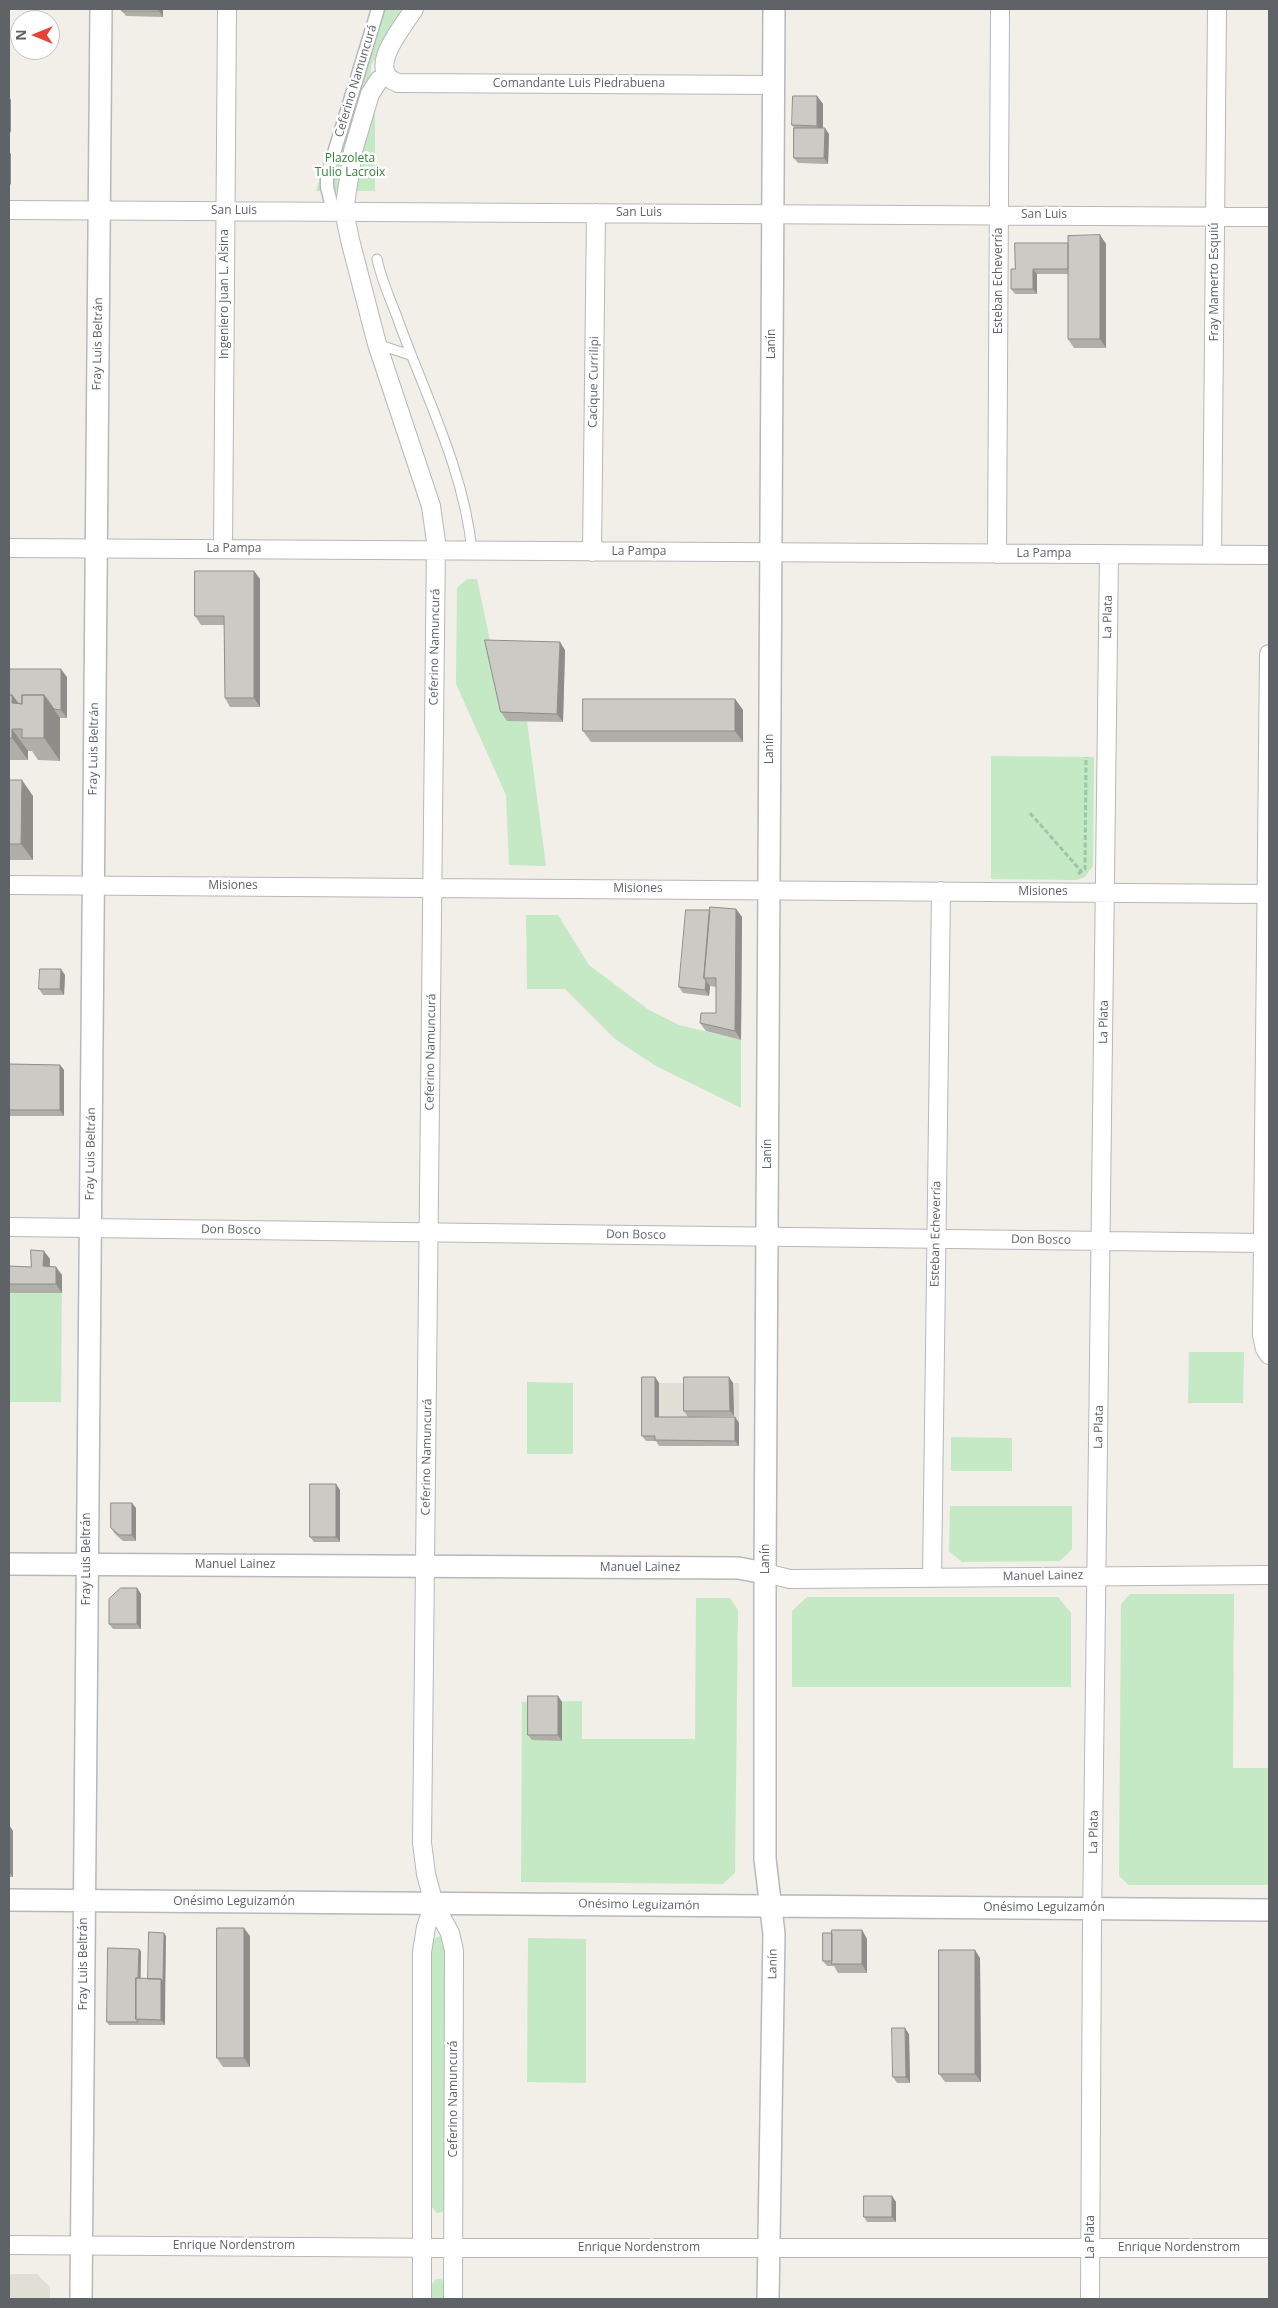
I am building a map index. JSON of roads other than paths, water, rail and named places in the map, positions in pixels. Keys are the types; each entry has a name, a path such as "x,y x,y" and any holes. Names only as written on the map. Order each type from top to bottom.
{"street":[{"name":"Fray Luis Beltrán","path":"81,2299 101,9"},
{"name":"Ingeniero Juan L. Alsina","path":"223,549 227,9"},
{"name":"Ceferino Namuncurá","path":"378,9 327,176 326,186 339,211 350,240 377,344 431,506 436,551 422,1843 426,1874 434,1904 450,1933 454,1951 453,2299"},
{"name":"Ceferino Namuncurá","path":"387,76 383,65 385,58 414,9"},
{"name":"Lanín","path":"768,2299 774,1944 765,1859 774,9"},
{"name":"Esteban Echeverría","path":"997,554 1000,9"},
{"name":"Fray Mamerto Esquiú","path":"1212,555 1216,9"},
{"path":"339,211 353,150 370,94 379,80 387,76"},
{"name":"Comandante Luis Piedrabuena","path":"387,76 393,81 405,84 774,85"},
{"name":"San Luis","path":"9,210 1269,217"},
{"name":"Cacique Currilipi","path":"592,552 596,213"},
{"name":"La Pampa","path":"9,548 1269,555"},
{"name":"La Plata","path":"1090,2299 1109,554"},
{"path":"1269,654 1267,1058 1262,1335 1265,1349 1269,1355"},
{"name":"Misiones","path":"9,885 1267,894"},
{"name":"Esteban Echeverría","path":"932,1578 941,891"},
{"name":"Don Bosco","path":"9,1227 1263,1243"},
{"name":"Manuel Lainez","path":"9,1564 738,1568 790,1579 1269,1575"},
{"name":"Onésimo Leguizamón","path":"9,1900 1269,1910"},
{"path":"422,2299 422,1952 426,1927 434,1904"},
{"name":"Enrique Nordenstrom","path":"9,2245 453,2248 1269,2248"}],"lane":[{"path":"377,259 410,355 460,483 468,519 472,551"},
{"path":"377,344 410,355"}],"park label":[{"name":"Plazoleta Tulio Lacroix","path":"350,166"}]}
